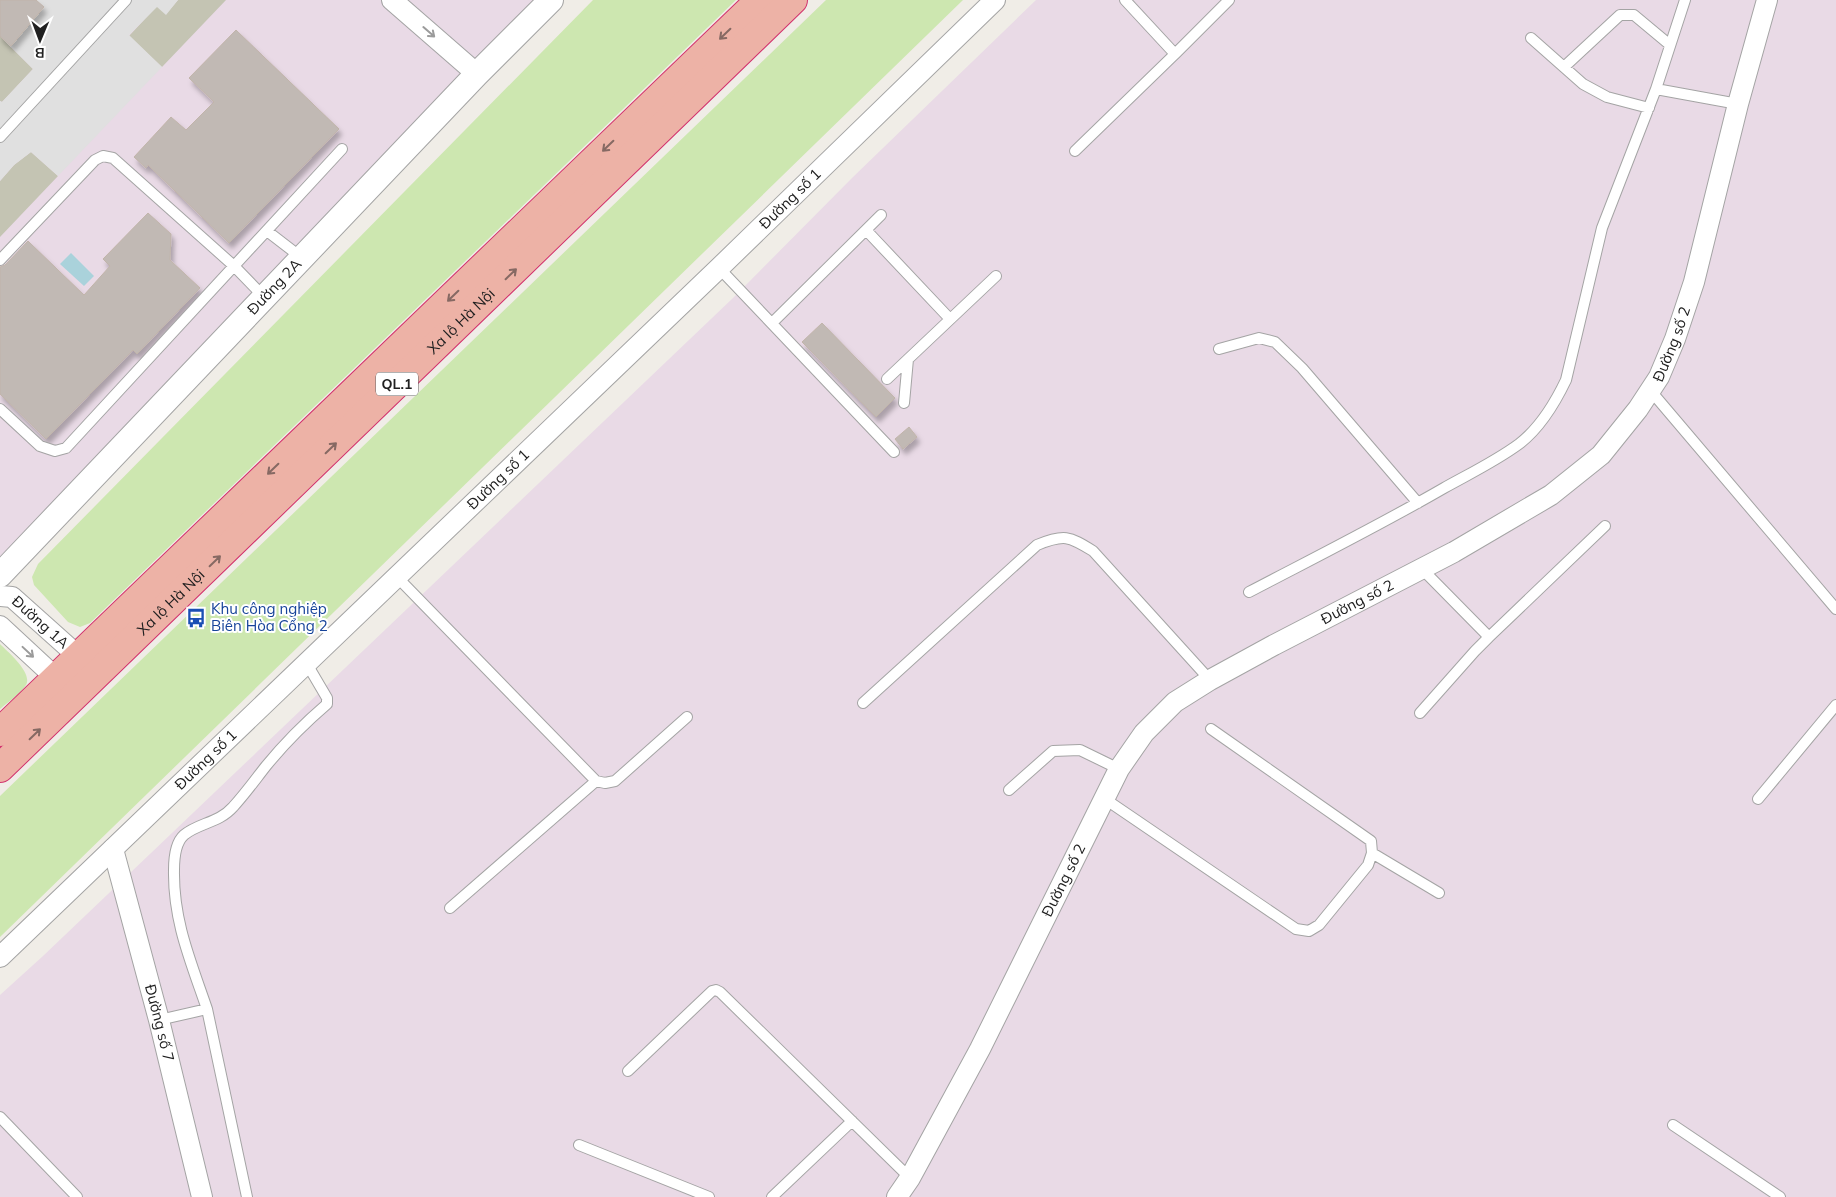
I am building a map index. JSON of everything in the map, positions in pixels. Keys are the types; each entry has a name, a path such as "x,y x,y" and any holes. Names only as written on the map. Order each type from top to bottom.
{"highway":[{"name":"Xa lộ Hà Nội","path":"0,732 760,0"},
{"name":"Xa lộ Hà Nội","path":"0,768 793,0"}],"street":[{"path":"392,0 477,74"},
{"name":"Đường 2A","path":"0,575 477,74 551,0"},
{"name":"Đường số 1","path":"0,957 719,268 995,0"},
{"name":"Đường số 2","path":"897,1197 910,1178 980,1049 1119,770 1144,733 1176,702 1210,680 1454,552 1551,495 1601,455 1638,409 1659,377 1675,339 1694,282 1738,104 1768,0"},
{"name":"Đường 1A","path":"0,596 12,597 78,656"},
{"name":"Đường 1A","path":"0,626 56,678"},
{"name":"Đường số 7","path":"113,849 159,1020 202,1197"}],"lane":[{"path":"0,137 126,0"},
{"path":"1125,0 1175,54"},
{"path":"1075,151 1229,0"},
{"path":"1249,592 1479,469 1520,443 1543,418 1558,397 1566,380 1602,228 1656,89 1685,0"},
{"path":"1564,67 1620,15 1634,15 1670,44"},
{"path":"1531,38 1583,84 1607,98 1649,108"},
{"path":"1656,89 1738,104"},
{"path":"0,409 40,446 55,451 66,448 342,149"},
{"path":"0,260 95,160 103,156 113,158 234,266 264,297"},
{"path":"772,323 881,215"},
{"path":"866,230 950,320"},
{"path":"267,231 302,258"},
{"path":"719,268 894,452"},
{"path":"887,378 996,276"},
{"path":"1219,348 1259,338 1275,342 1302,368 1418,503"},
{"path":"904,403 908,359"},
{"path":"1650,390 1836,610"},
{"path":"1420,712 1474,651 1604,526"},
{"path":"863,703 1037,545 1054,538 1074,538 1093,551 1210,680"},
{"path":"1421,568 1489,637"},
{"path":"397,577 596,781 605,783 615,781 688,717"},
{"path":"247,1197 207,1009 187,954 177,919 174,890 174,858 178,842 185,834 223,817 268,764 327,704 327,698 307,664"},
{"path":"1758,799 1836,705"},
{"path":"1105,799 1296,929 1309,931 1319,925 1368,865 1372,852 1370,841 1212,729"},
{"path":"1009,790 1053,751 1080,750 1119,770"},
{"path":"450,908 596,781"},
{"path":"1372,852 1438,893"},
{"path":"628,1071 712,991 716,990 910,1178"},
{"path":"159,1020 207,1009"},
{"path":"0,1117 78,1197"},
{"path":"772,1197 852,1120"},
{"path":"1674,1125 1780,1197"},
{"path":"579,1146 709,1197"}],"shaded area":[{"path":"0,0 537,0 0,561"},
{"path":"0,0 178,0 166,15 157,7 129,35 162,67 58,176 31,152 14,165 0,181 0,101 2,102 33,69 0,36"},
{"path":"178,0 226,0 162,67 129,36 157,6 166,14"},
{"path":"1036,0 1836,0 1836,1197 0,1197 0,995 733,298 853,177"},
{"path":"0,36 33,69 2,102 0,101"},
{"path":"31,152 58,176 0,237 0,181 14,165"}],"green space":[{"path":"593,0 736,0 90,623 80,627 68,622 34,585 32,577 38,564"},
{"path":"826,0 963,0 0,937 0,796"},
{"path":"0,644 19,663 27,680 26,685 21,691 0,709"}],"water":[{"path":"71,253 94,276 84,286 60,264"}],"building":[{"path":"0,0 36,0 44,7 11,46 0,36"},
{"path":"236,30 339,129 229,243 148,165 146,168 134,157 171,117 186,130 214,102 189,78"},
{"path":"148,213 171,234 170,260 200,288 137,354 133,350 46,439 0,394 0,267 5,265 28,241 84,295 110,266 103,259"},
{"path":"822,323 895,398 876,417 802,342"},
{"path":"909,427 917,437 903,449 895,439"}],"place":[{"name":"Khu công nghiệp Biên Hòa Cổng 2","path":"196,618"}]}
